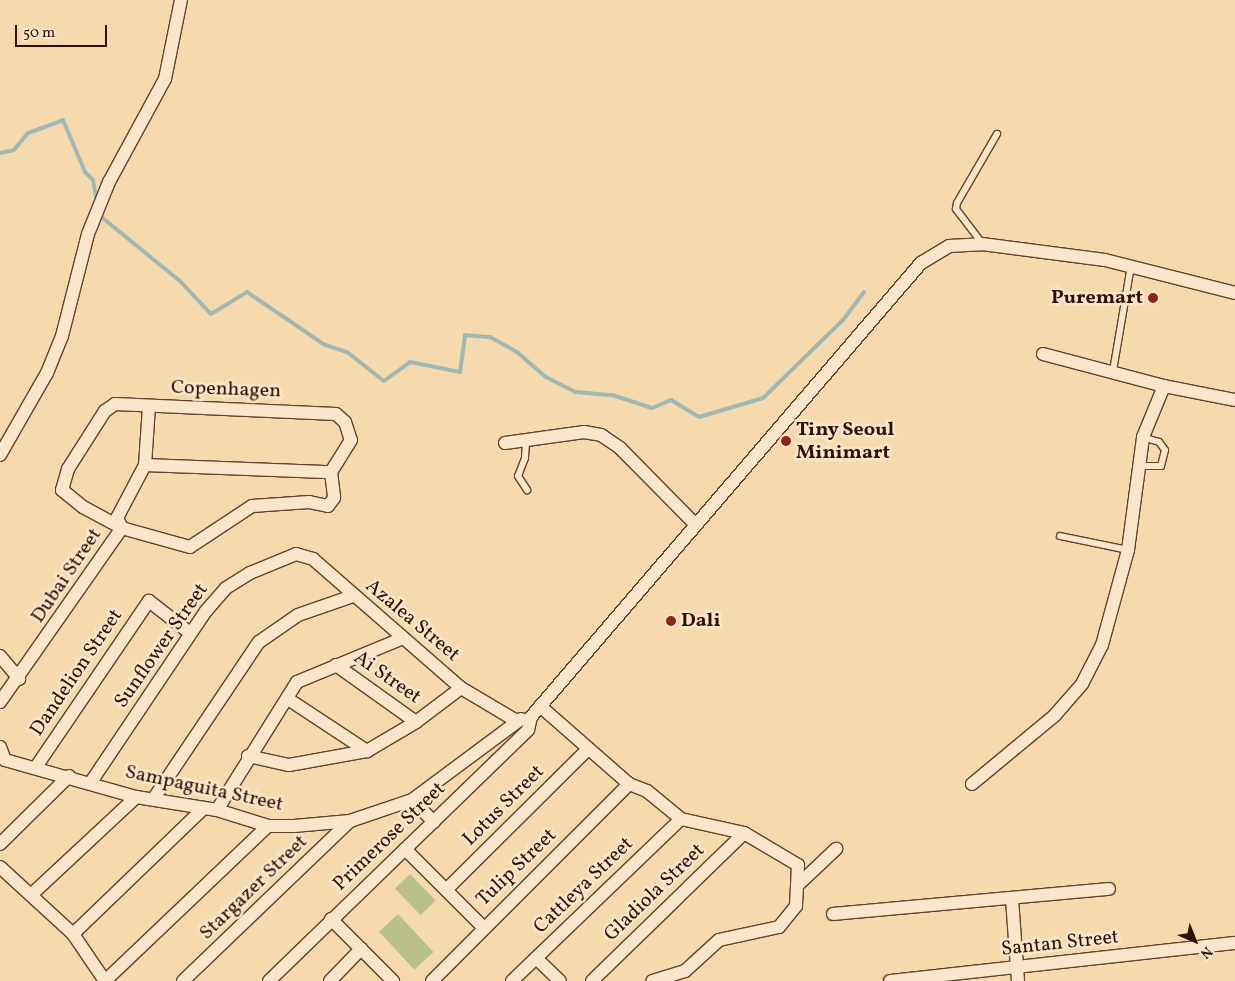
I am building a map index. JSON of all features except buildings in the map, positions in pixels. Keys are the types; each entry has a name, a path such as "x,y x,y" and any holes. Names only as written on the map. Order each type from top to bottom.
{"street":[{"path":"0,455 47,373 62,336 88,234 109,182 165,79 182,0"},
{"path":"530,716 921,262 949,246 982,244 1131,266 1235,293"},
{"path":"1044,354 1164,386 1235,400"},
{"path":"972,784 1054,715 1082,684 1102,646 1128,550 1137,466 1143,437 1164,386"},
{"name":"Copenhagen","path":"122,528 83,507 62,490 68,469 105,411 115,404 336,414 345,422 351,440 332,472"},
{"name":"Dubai Street","path":"0,702 19,679 122,528 117,518 145,465 149,406"},
{"path":"505,443 526,443 575,433 601,435 620,448 696,525"},
{"path":"122,528 190,547 252,506 309,502 328,506 334,498 332,472 145,465"},
{"name":"Azalea Street","path":"286,557 296,554 313,559 353,596 461,688 515,720"},
{"name":"Sunflower Street","path":"90,782 190,634 226,588 286,557"},
{"path":"154,798 259,642 298,615 353,596"},
{"name":"Dandelion Street","path":"36,766 149,600 190,634"},
{"path":"72,934 211,809 288,699 297,682 403,638"},
{"path":"0,656 19,679"},
{"name":"Ai Street","path":"336,666 416,722"},
{"path":"248,756 289,765 366,751 416,722 461,688"},
{"path":"288,699 366,751"},
{"path":"540,706 587,750 629,784 646,791 681,819 744,833 798,865 800,883 796,906 780,927 719,940 685,971 652,981"},
{"name":"Sampaguita Street","path":"0,747 2,762 36,766 136,797 154,798 211,809 268,826 350,822 412,800 515,720 530,716"},
{"name":"Primerose Street","path":"269,981 528,730 530,716"},
{"name":"Lotus Street","path":"447,889 587,750"},
{"path":"0,844 69,776"},
{"name":"Tulip Street","path":"432,981 483,927 629,784"},
{"path":"31,896 136,797"},
{"path":"412,800 434,822"},
{"name":"Cattleya Street","path":"512,981 681,819"},
{"name":"Stargazer Street","path":"184,981 350,822"},
{"path":"0,868 72,934 105,981 268,826"},
{"name":"Gladiola Street","path":"592,981 744,833"},
{"path":"405,849 483,927"},
{"path":"800,883 836,849"},
{"path":"833,914 1012,900 1109,890"},
{"path":"1012,900 1018,981"},
{"path":"331,919 394,981"},
{"name":"Santan Street","path":"890,981 1235,943"},
{"path":"330,981 361,949"},
{"path":"536,958 560,981"}],"lane":[{"path":"982,244 956,209 957,203 996,134"},
{"path":"1113,371 1131,266"},
{"path":"1137,466 1161,466 1165,450 1160,442 1143,437"},
{"path":"526,443 526,458 518,476 527,490"},
{"path":"1060,536 1128,550"}],"green space":[{"path":"410,874 436,901 421,915 395,889"},
{"path":"398,914 433,952 414,970 379,932"}],"waterway":[{"path":"0,153 14,150 28,133 63,120 85,172 93,180 97,203"},
{"path":"99,215 180,281 211,314 247,292 325,345 347,352 384,381 410,362 460,372 465,335 490,337 517,352 546,377 575,392 612,395 652,408 671,400 699,417 763,398 843,320 864,292"}],"place":[{"name":"Puremart","path":"1153,298"},
{"name":"Tiny Seoul Minimart","path":"786,441"},
{"name":"Dali","path":"671,621"}]}
